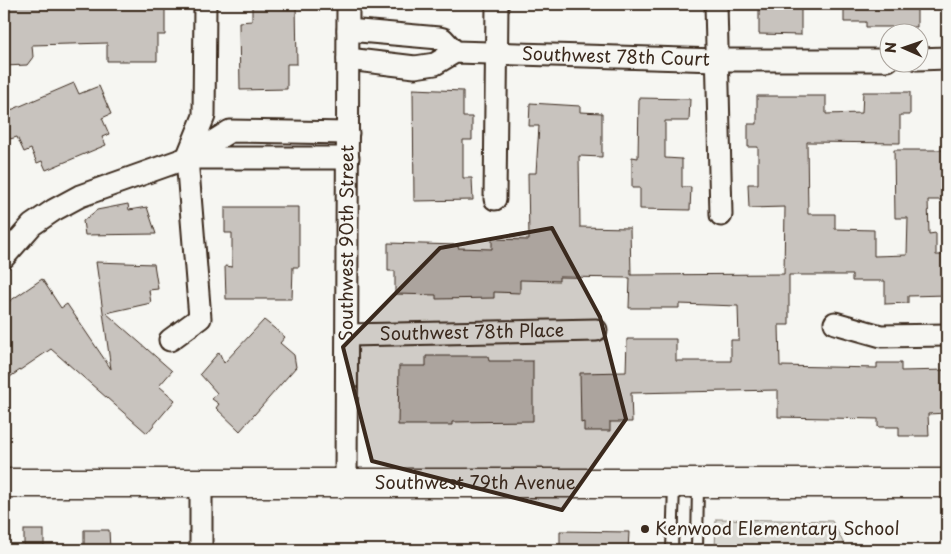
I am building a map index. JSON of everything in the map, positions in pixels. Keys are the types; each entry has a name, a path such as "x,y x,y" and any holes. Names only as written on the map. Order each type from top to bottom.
{"street":[{"path":"170,340 200,318 187,158 204,116 205,4"},
{"name":"Southwest 90th Street","path":"346,482 348,4"},
{"path":"495,199 497,4"},
{"path":"716,4 721,215"},
{"path":"348,30 439,38 443,39 455,52"},
{"name":"Southwest 78th Court","path":"348,59 415,67 435,64 455,52 717,60 878,60"},
{"path":"928,59 947,58"},
{"path":"4,258 32,225 54,210 80,196 187,158 230,131 348,133"},
{"path":"187,158 348,158"},
{"path":"835,323 882,336 947,335"},
{"name":"Southwest 78th Place","path":"348,335 596,330"},
{"name":"Southwest 79th Avenue","path":"4,483 947,483"},
{"path":"201,483 201,550"}],"lane":[{"path":"672,550 686,484"},
{"path":"686,484 697,550"}],"highlighted area":[{"path":"552,228 600,317 626,419 562,510 372,461 343,347 440,248"}],"shaded area":[{"path":"716,519 832,521 847,550 715,550"}],"building":[{"path":"4,4 165,4 165,35 157,35 157,61 107,61 107,43 32,45 33,57 27,65 4,66"},
{"path":"252,4 296,4 297,64 287,64 287,89 240,90 239,22 252,21"},
{"path":"759,4 801,4 801,35 759,34"},
{"path":"844,4 917,5 917,22 878,22 878,27 866,27 866,22 844,22"},
{"path":"74,83 79,94 99,86 111,114 102,118 109,134 102,137 106,145 46,170 42,161 37,163 31,149 24,152 17,137 10,139 4,124 4,113"},
{"path":"413,89 463,91 463,117 472,117 472,140 463,140 463,178 472,178 473,200 414,201"},
{"path":"863,92 910,92 910,115 900,115 900,143 807,142 808,214 835,214 835,229 874,230 874,256 907,255 908,218 895,218 894,150 945,150 945,200 928,200 929,234 936,233 936,255 947,255 947,295 908,296 908,303 885,304 885,281 852,281 852,275 789,275 789,325 779,325 780,366 877,368 877,363 901,363 901,371 947,370 947,413 928,414 929,436 899,436 899,427 878,427 878,419 778,417 778,390 631,393 632,422 610,422 610,431 584,431 584,422 581,423 580,373 626,372 627,339 676,339 676,361 731,361 731,340 739,340 738,306 679,304 679,308 629,308 630,278 559,277 559,281 520,280 520,293 494,292 494,298 436,299 436,295 395,294 395,271 388,271 388,243 458,245 458,248 492,249 492,239 529,240 528,173 536,173 539,126 529,126 530,103 580,106 580,112 602,113 602,157 579,156 580,227 630,228 631,275 784,274 785,207 749,208 748,184 758,184 758,147 748,147 748,124 757,124 757,96 826,96 826,114 862,113"},
{"path":"639,98 690,99 689,121 665,121 665,158 682,159 682,187 691,187 690,210 640,209 640,188 632,188 632,157 638,158"},
{"path":"128,204 129,210 147,207 156,234 85,235 83,221 97,210"},
{"path":"225,207 299,207 299,267 293,267 292,299 226,299 225,266 232,267 232,233 225,233"},
{"path":"96,262 154,264 158,289 149,290 151,303 106,313 172,371 159,386 175,400 147,433 51,349 4,381 4,305 42,279 61,308 67,304 111,369"},
{"path":"264,320 285,337 280,343 294,355 296,367 240,431 216,408 219,404 212,399 217,393 200,374 219,352 224,363"},
{"path":"426,356 488,356 489,361 533,361 533,421 452,422 452,425 398,425 399,366 426,366"},
{"path":"24,530 44,530 44,550 24,550"},
{"path":"84,530 109,530 110,550 84,550"},
{"path":"560,531 629,532 628,550 560,550"}],"place":[{"name":"Kenwood Elementary School","path":"645,529"}]}
